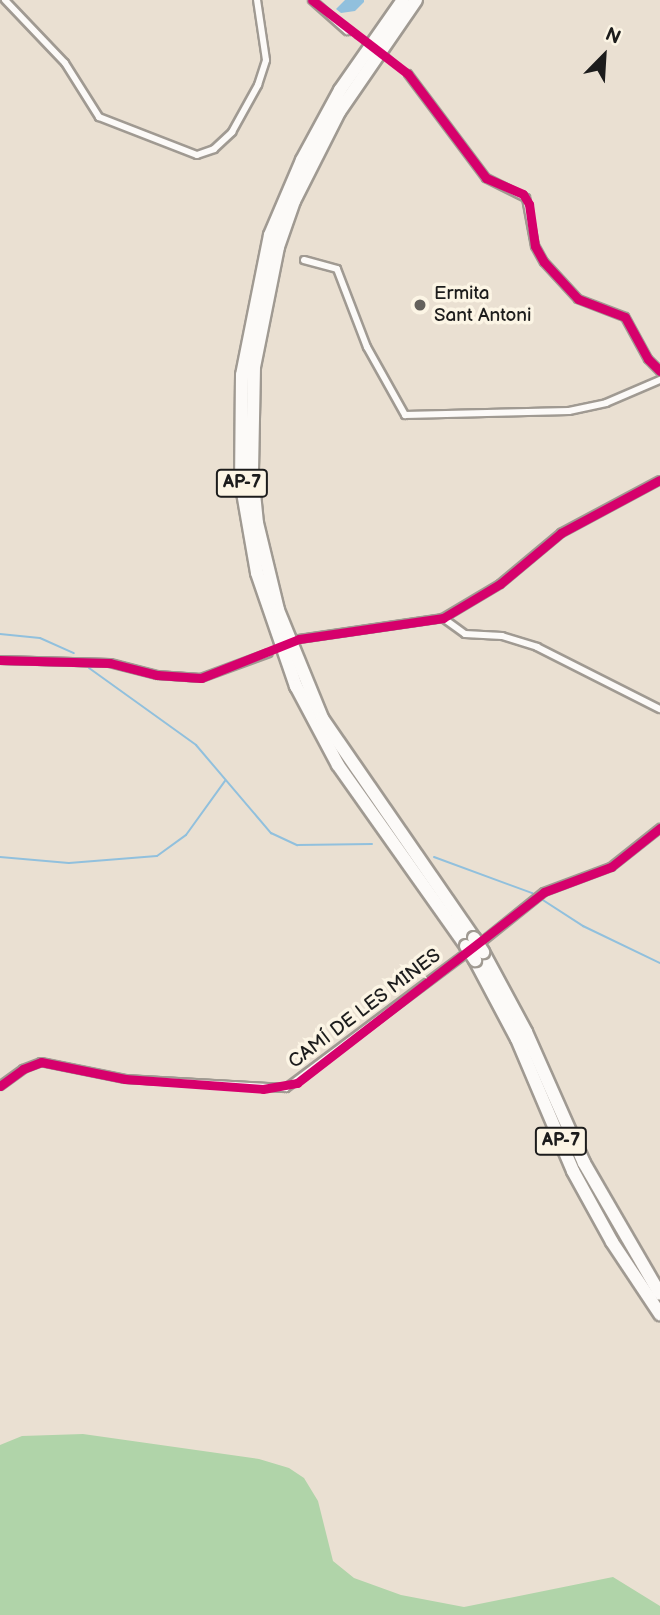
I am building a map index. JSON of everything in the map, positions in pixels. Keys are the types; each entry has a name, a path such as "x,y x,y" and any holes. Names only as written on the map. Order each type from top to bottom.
{"highway":[{"name":"AP-7","path":"403,0 335,99 270,235 256,286 243,374 241,481 257,573 296,686 346,777 474,949 517,1039 573,1171 612,1242 660,1314"},
{"name":"AP-7","path":"416,0 339,112 294,201 278,247 254,367 252,473 257,523 278,610 322,718 526,1032 584,1163 660,1294"}],"street":[{"path":"5,0 65,63 99,117 197,155 214,149 232,132 258,85 266,60 257,0"},
{"path":"312,0 347,31"},
{"path":"408,74 486,178 526,198 535,246 544,262 578,299 625,317 648,359 660,371"},
{"path":"304,260 337,269 367,347 405,415 555,413 606,403 660,380"},
{"path":"299,639 443,618 500,584 561,533 660,480"},
{"path":"443,618 465,634 502,636 537,647 597,673 660,709"},
{"path":"0,660 110,663 157,675 201,678 268,653"},
{"name":"CAMÍ DE LES MINES","path":"0,1086 41,1062 125,1079 286,1087 474,949 544,892 611,867 660,828"}],"green space":[{"path":"83,1434 259,1459 289,1468 304,1478 318,1501 333,1561 354,1578 401,1595 464,1607 613,1577 660,1606 660,1615 0,1615 0,1445 22,1436"}],"water":[{"path":"345,0 364,2 355,11 341,13 336,9"}],"waterway":[{"path":"0,634 40,638 74,653"},
{"path":"89,668 196,745 271,833 297,845 372,844"},
{"path":"0,857 69,863 157,856 186,835 225,781"},
{"path":"434,857 532,893 583,926 660,963"}],"tunnel":[{"path":"347,31 371,45"},
{"path":"381,50 408,74"}],"cycle path":[{"path":"312,0 408,74 486,178 523,194 529,204 535,246 544,262 578,299 625,317 648,359 660,371"},
{"path":"0,660 110,663 157,675 201,678 299,639 443,618 500,584 561,533 660,480"},
{"path":"0,1086 23,1069 41,1062 125,1079 263,1089 297,1083 544,892 611,867 660,828"}],"place":[{"name":"Ermita Sant Antoni","path":"420,305"}]}
